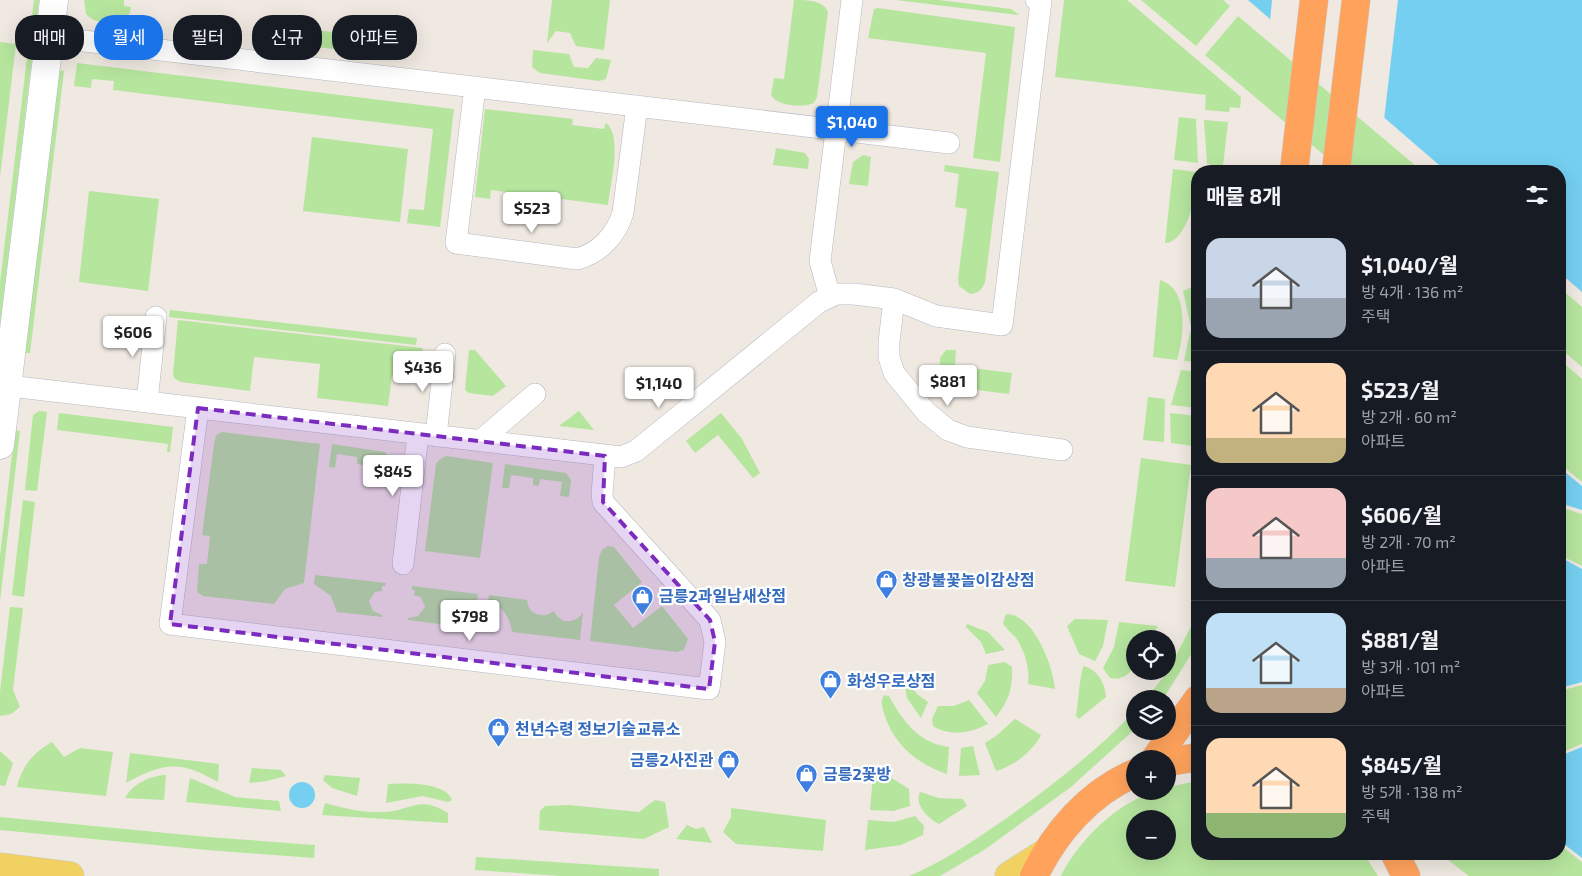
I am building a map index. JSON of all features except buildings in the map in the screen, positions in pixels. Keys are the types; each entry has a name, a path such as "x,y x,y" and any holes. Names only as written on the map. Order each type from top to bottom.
{"highway":[{"path":"1295,165 1314,0"},
{"path":"1337,165 1356,0"},
{"path":"1161,750 1191,709"},
{"path":"1176,760 1191,757"},
{"path":"1040,864 1058,834 1090,801 1126,779"},
{"path":"1398,860 1406,876"}],"main road":[{"path":"1009,876 1040,864"},
{"path":"0,867 70,876"}],"street":[{"path":"52,15 54,0"},
{"path":"830,297 820,261 852,0"},
{"path":"4,386 622,457 636,451 819,302 836,294 854,294 894,299 936,316 1002,325 1041,1 1036,0"},
{"path":"84,41 949,143"},
{"path":"0,446 4,386 47,60"},
{"path":"475,87 456,243 577,258 592,255 618,229 624,213 637,106"},
{"path":"894,299 889,357 894,373 926,412 948,430 967,437 1062,450"},
{"path":"147,402 156,317"},
{"path":"403,564 427,435 445,354"},
{"path":"480,441 535,394"},
{"path":"198,408 170,624 709,689 715,642 710,620 603,502 602,494 606,456"}],"highlighted area":[{"path":"198,408 605,456 603,502 710,620 715,642 709,689 170,624"}],"green space":[{"path":"34,0 39,0 37,15 32,15"},
{"path":"84,0 124,0 124,6 131,7 128,15 94,15 94,20 86,14"},
{"path":"552,0 610,0 604,50 576,46 570,33 556,31 547,43"},
{"path":"794,0 819,3 828,12 817,97 814,103 809,105 784,104 778,102 771,95 774,78 784,79"},
{"path":"896,0 939,0 1011,9 1019,15"},
{"path":"1064,0 1127,0 1241,97 1240,108 1230,107 1229,112 1205,110 1206,95 1055,77"},
{"path":"1141,0 1223,0 1230,6 1196,46"},
{"path":"874,9 1015,27 1000,162 973,158 986,53 868,38"},
{"path":"1238,16 1415,165 1336,165 1205,55"},
{"path":"322,31 332,32 332,49 322,48"},
{"path":"0,42 15,44 15,52 0,177"},
{"path":"533,50 569,54 574,67 588,68 596,58 611,60 606,79 599,81 540,73 532,67"},
{"path":"27,60 32,60 0,325 0,283"},
{"path":"77,63 454,109 440,227 407,223 409,209 424,210 433,129 113,90 114,81 92,79 91,88 74,86"},
{"path":"59,70 64,71 30,353 25,353"},
{"path":"485,109 573,119 572,125 604,129 606,123 611,129 615,149 608,205 491,190 490,199 475,197"},
{"path":"1179,117 1196,119 1198,163 1174,160"},
{"path":"1204,120 1228,122 1223,165 1207,164"},
{"path":"312,137 408,149 400,222 303,211"},
{"path":"776,148 805,153 809,159 808,169 773,165"},
{"path":"863,155 871,157 868,186 849,184 853,162"},
{"path":"945,165 999,172 985,282 980,291 973,294 959,286 958,279 967,209 955,207 959,174 944,171"},
{"path":"1173,169 1191,171 1190,214 1180,234 1173,240 1165,243"},
{"path":"89,191 159,199 148,291 79,282"},
{"path":"1160,280 1170,285 1180,303 1183,327 1177,360 1153,357"},
{"path":"1191,288 1191,327 1183,291"},
{"path":"1566,293 1582,307 1582,367 1566,353"},
{"path":"170,310 417,338 416,345 169,317"},
{"path":"178,320 423,348 420,379 392,375 388,406 317,398 320,364 254,357 250,391 181,382 174,378 173,373"},
{"path":"1190,332 1191,332 1191,362 1184,361"},
{"path":"469,350 475,350 506,386 493,396 469,393 465,390"},
{"path":"946,350 956,350 955,366 1012,373 1009,394 968,389 940,365 940,358"},
{"path":"1566,365 1582,379 1582,482 1566,469"},
{"path":"1181,370 1191,371 1191,407 1171,405"},
{"path":"1148,397 1165,399 1164,442 1143,440"},
{"path":"39,411 47,412 37,491 25,490 33,415"},
{"path":"579,411 594,430 559,426"},
{"path":"59,413 173,427 170,452 167,452 168,444 57,430"},
{"path":"721,413 742,439 760,473 753,478 718,435 695,453 686,441"},
{"path":"1170,413 1191,415 1191,446 1171,443"},
{"path":"15,430 20,431 0,601 0,556"},
{"path":"222,432 320,444 304,583 285,589 274,604 203,596 197,592 199,564 207,564 210,536 202,535 214,444 216,435"},
{"path":"332,444 385,452 391,460 389,476 383,475 385,461 364,458 363,465 357,464 357,457 337,454 335,468 329,467"},
{"path":"446,456 493,463 480,558 425,551 436,464"},
{"path":"1141,458 1191,465 1175,587 1125,581"},
{"path":"505,464 566,473 571,480 569,497 560,496 562,482 540,479 539,486 533,485 533,478 511,475 509,488 502,488"},
{"path":"23,500 35,502 24,597 12,595"},
{"path":"1566,509 1582,514 1582,566 1566,558"},
{"path":"608,546 614,547 642,582 614,605 633,628 662,606 688,639 684,650 676,652 590,641 599,557 602,550"},
{"path":"315,575 386,583 385,586 382,586 382,591 375,592 369,601 373,611 382,615 382,617 337,612 331,596 314,584"},
{"path":"412,586 478,594 477,600 467,602 458,608 447,625 408,620 408,618 418,616 425,607 421,597 414,595 415,590 412,590"},
{"path":"489,595 527,600 529,608 533,612 539,615 547,615 554,611 564,621 572,621 583,612 580,640 512,632 510,622 505,613 498,606 488,601"},
{"path":"10,607 23,608 13,690 20,707 11,714 0,716 0,692"},
{"path":"1006,614 1016,616 1025,622 1033,632 1046,655 1055,689 1028,684 1026,660 1022,649 1016,638 1003,623"},
{"path":"1075,619 1108,620 1103,646 1095,661 1079,654 1067,626"},
{"path":"1119,622 1158,626 1156,630 1126,630 1126,676 1114,679 1110,678 1103,668 1114,647"},
{"path":"967,624 988,632 1005,650 986,654 981,642 966,627"},
{"path":"1191,627 1191,655 1176,678 1176,656"},
{"path":"1005,662 1012,667 1012,681 1007,699 996,717 977,693 985,681 988,665"},
{"path":"1084,666 1100,678 1106,697 1079,719 1076,716 1080,681"},
{"path":"903,675 917,694 928,702 921,718 907,698"},
{"path":"1161,680 1175,680 1169,690 1153,690"},
{"path":"1582,685 1582,744 1566,751 1566,689"},
{"path":"884,695 889,696 906,722 920,736 938,745 949,747 947,774 926,765 900,743 893,734 884,713 882,702"},
{"path":"969,700 988,724 975,730 954,733 933,726 932,719 938,706 954,706"},
{"path":"1015,719 1041,735 1022,758 996,771 985,743"},
{"path":"1126,720 1126,737 1071,787 984,850 940,876 909,876 958,851 1021,808 1089,755"},
{"path":"52,742 64,757 80,748 113,752 106,796 17,787 29,761"},
{"path":"973,746 980,775 959,776 961,748"},
{"path":"0,751 13,763 5,786 0,785"},
{"path":"130,753 219,764 218,782 184,767 167,767 150,771 126,783"},
{"path":"252,768 281,770 286,776 249,783"},
{"path":"879,770 909,789 910,806 893,811 870,810 873,776"},
{"path":"166,775 164,800 125,798 132,788 143,781"},
{"path":"325,775 360,778 357,796 332,788 323,780"},
{"path":"190,778 235,797 279,801 281,811 186,802"},
{"path":"1191,782 1191,860 1368,860 1378,876 1061,876 1079,848 1091,834 1120,809 1134,800 1176,800 1176,785"},
{"path":"388,784 414,784 433,787 448,794 452,800 448,802 423,796 386,803"},
{"path":"920,792 939,798 963,799 967,806 939,824 927,815 920,806"},
{"path":"655,800 665,802 669,827 644,839 539,830 540,811 545,806 569,805 639,812"},
{"path":"325,803 367,812 392,811 421,804 429,805 448,813 448,823 322,815"},
{"path":"731,808 826,820 823,851 736,844 723,832 731,817"},
{"path":"915,816 924,826 923,835 901,845 865,850 868,820 894,822"},
{"path":"0,817 208,837 315,845 314,858 207,850 0,830"},
{"path":"687,825 696,829 704,827 712,843 676,839"},
{"path":"1566,850 1582,862 1582,876 1469,876 1448,860 1566,860"},
{"path":"476,857 659,869 659,876 560,876 475,870"}],"water":[{"path":"1248,0 1582,0 1582,292 1566,278 1566,165 1439,165"},
{"path":"1566,473 1582,486 1582,510 1566,505"},
{"path":"1566,560 1582,569 1582,682 1566,686"},
{"path":"1582,747 1582,858 1566,846 1566,754"},
{"path":"302,782 311,786 315,795 311,804 302,808 293,804 289,795 293,786"}],"pier":[{"path":"1272,0 1398,0 1384,120 1270,22"}],"place":[{"name":"창광불꽃놀이감상점","path":"886,599"},
{"name":"금릉2과일남새상점","path":"643,615"},
{"name":"화성우로상점","path":"831,700"},
{"name":"천년수령 정보기술교류소","path":"499,748"},
{"name":"금릉2사진관","path":"729,779"},
{"name":"금릉2꽃방","path":"807,793"}]}
